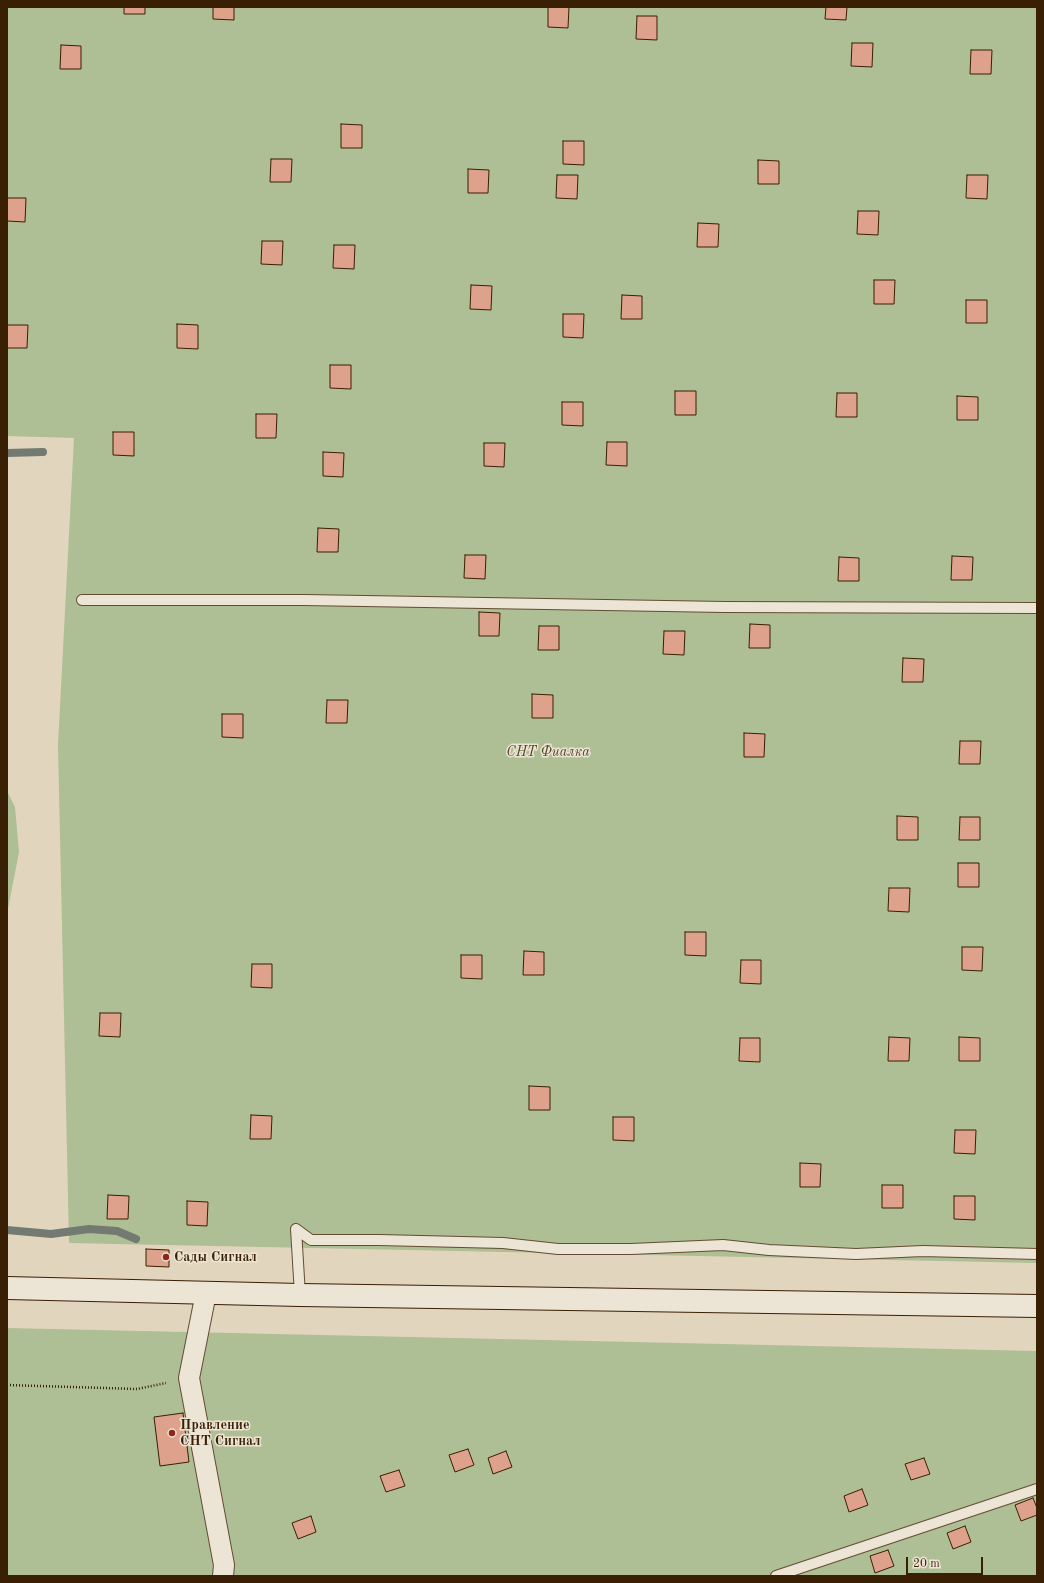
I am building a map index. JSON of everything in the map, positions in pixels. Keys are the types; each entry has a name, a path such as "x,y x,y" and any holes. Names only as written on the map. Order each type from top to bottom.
{"street":[{"path":"7,1288 206,1293 1037,1306"},
{"path":"206,1293 189,1378 224,1565 223,1576"}],"lane":[{"path":"82,600 304,600 725,607 1037,608"},
{"path":"300,1294 296,1229 311,1240 504,1243 558,1249 647,1249 722,1245 768,1250 856,1254 922,1251 1037,1254"},
{"path":"776,1576 1037,1489"}],"path":[{"path":"7,1385 136,1389 189,1378"}],"green space":[{"name":"СНТ Фиалка","path":"7,7 1037,7 1037,1263 69,1243 58,745 74,438 7,436"},
{"path":"7,791 15,807 19,852 7,914"},
{"path":"7,1328 1037,1351 1037,1576 7,1576"}],"building":[{"path":"124,7 145,7 145,14 124,14"},
{"path":"213,7 234,7 234,20 213,19"},
{"path":"548,7 569,7 568,28 548,27"},
{"path":"826,7 847,7 846,20 825,19"},
{"path":"637,16 657,16 657,40 636,39"},
{"path":"852,43 873,43 872,67 851,66"},
{"path":"61,45 81,46 81,69 60,69"},
{"path":"971,50 992,50 991,74 970,74"},
{"path":"341,124 362,125 362,148 341,148"},
{"path":"563,141 584,141 584,165 563,164"},
{"path":"271,159 292,159 291,182 270,182"},
{"path":"758,160 779,161 779,184 758,184"},
{"path":"468,169 489,170 488,193 468,193"},
{"path":"557,175 578,175 577,199 556,198"},
{"path":"967,175 988,175 987,199 966,198"},
{"path":"7,198 26,198 25,222 7,221"},
{"path":"858,211 879,211 878,235 857,234"},
{"path":"698,223 719,224 718,247 697,247"},
{"path":"262,241 283,241 282,265 261,264"},
{"path":"334,245 355,245 354,269 333,268"},
{"path":"874,280 895,280 894,304 874,304"},
{"path":"471,285 492,286 491,310 470,309"},
{"path":"622,295 642,296 642,319 621,319"},
{"path":"966,300 987,300 987,323 966,323"},
{"path":"563,314 584,314 583,338 563,337"},
{"path":"177,324 198,325 198,349 177,348"},
{"path":"7,325 28,325 27,348 7,348"},
{"path":"330,365 351,365 351,389 330,388"},
{"path":"675,391 696,391 696,415 675,415"},
{"path":"837,393 857,393 857,417 836,417"},
{"path":"957,396 978,397 978,420 957,420"},
{"path":"562,402 583,402 583,426 562,425"},
{"path":"256,414 277,414 276,438 256,438"},
{"path":"113,432 134,432 134,456 113,455"},
{"path":"607,442 627,442 627,466 606,465"},
{"path":"484,443 505,443 504,467 484,466"},
{"path":"323,452 344,453 343,477 323,476"},
{"path":"318,528 339,529 338,552 317,552"},
{"path":"465,555 486,555 485,579 464,578"},
{"path":"952,556 973,557 972,580 951,580"},
{"path":"839,557 859,558 859,581 838,581"},
{"path":"479,612 500,613 499,636 479,636"},
{"path":"750,624 770,625 770,648 749,648"},
{"path":"539,626 559,626 559,650 538,650"},
{"path":"664,631 685,631 684,655 663,654"},
{"path":"903,658 924,659 923,682 902,682"},
{"path":"532,694 553,695 553,718 532,718"},
{"path":"327,700 348,700 347,723 326,723"},
{"path":"222,714 243,714 243,738 222,737"},
{"path":"744,733 765,734 764,757 744,757"},
{"path":"960,741 981,741 980,764 959,764"},
{"path":"897,816 918,817 918,840 897,840"},
{"path":"960,817 980,817 980,840 959,840"},
{"path":"958,863 979,863 979,887 958,887"},
{"path":"889,888 910,888 909,912 888,911"},
{"path":"685,932 706,932 706,956 685,955"},
{"path":"962,947 983,947 982,971 962,970"},
{"path":"524,951 544,952 544,975 523,975"},
{"path":"461,955 482,955 482,979 461,978"},
{"path":"741,960 761,960 761,984 740,983"},
{"path":"252,964 272,964 272,988 251,987"},
{"path":"100,1013 121,1013 120,1037 99,1036"},
{"path":"889,1037 910,1038 909,1061 888,1061"},
{"path":"959,1037 980,1038 980,1061 959,1061"},
{"path":"740,1038 760,1038 760,1062 739,1061"},
{"path":"529,1086 550,1087 550,1110 529,1110"},
{"path":"251,1115 272,1116 271,1139 250,1139"},
{"path":"613,1117 634,1117 634,1141 613,1140"},
{"path":"955,1130 976,1130 975,1154 954,1153"},
{"path":"800,1163 821,1164 820,1187 800,1187"},
{"path":"882,1185 903,1185 903,1208 882,1208"},
{"path":"108,1195 129,1196 128,1219 107,1219"},
{"path":"954,1196 975,1196 975,1220 954,1219"},
{"path":"187,1201 208,1202 207,1226 187,1225"},
{"path":"146,1249 169,1250 169,1267 146,1266"},
{"path":"183,1413 189,1462 160,1466 154,1417"},
{"path":"468,1449 474,1465 455,1472 449,1455"},
{"path":"506,1451 512,1467 493,1474 488,1458"},
{"path":"924,1458 930,1474 911,1480 905,1464"},
{"path":"399,1470 405,1486 386,1492 380,1476"},
{"path":"862,1489 868,1505 849,1512 844,1496"},
{"path":"1033,1498 1037,1508 1037,1515 1021,1521 1015,1505"},
{"path":"311,1516 316,1532 298,1539 292,1523"},
{"path":"965,1526 971,1542 953,1549 947,1533"},
{"path":"888,1550 894,1566 875,1573 870,1556"}],"waterway":[{"path":"7,453 43,452"},
{"path":"7,1230 51,1234 89,1229 117,1231 136,1239"}],"place":[{"name":"Сады Сигнал","path":"166,1257"},
{"name":"Правление СНТ Сигнал","path":"172,1433"}]}
